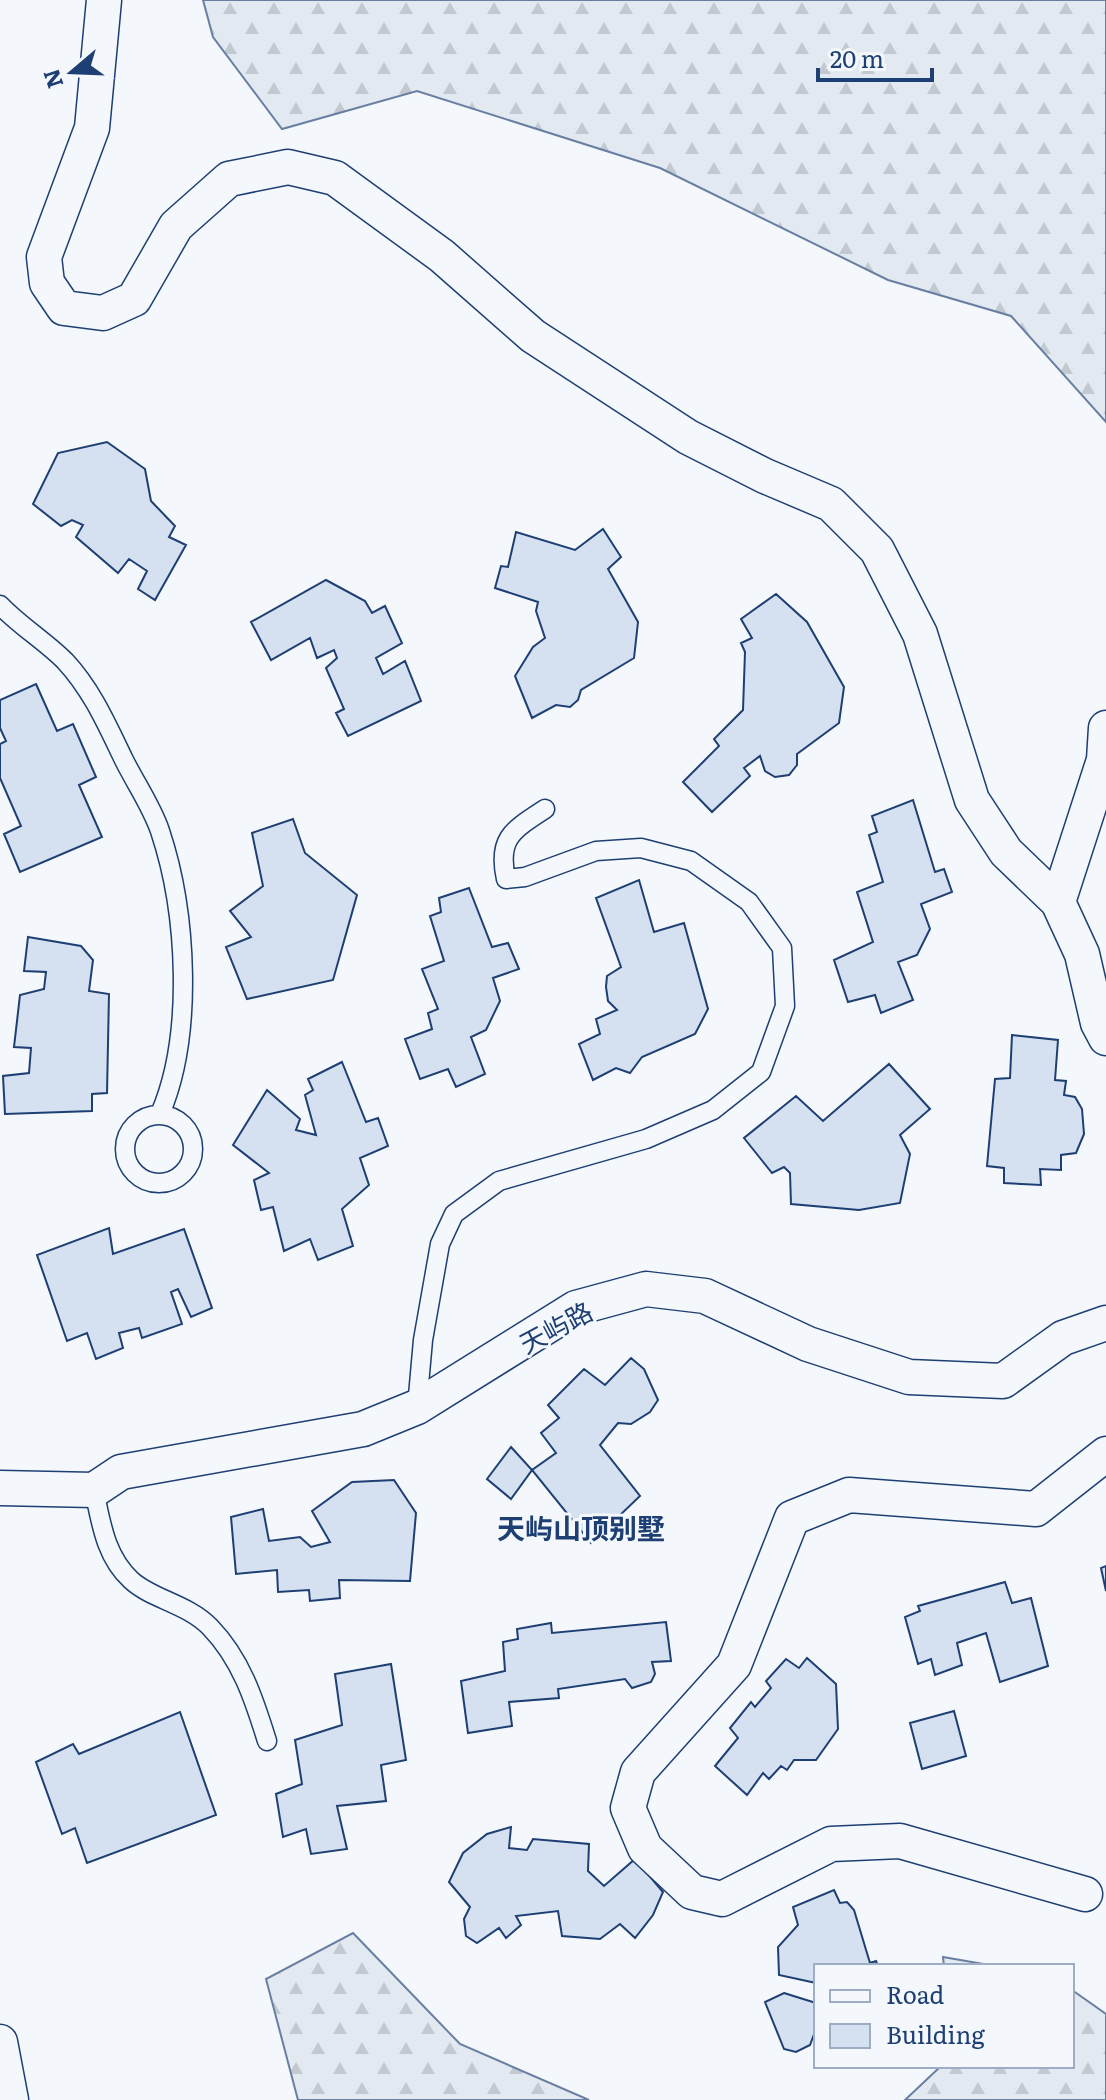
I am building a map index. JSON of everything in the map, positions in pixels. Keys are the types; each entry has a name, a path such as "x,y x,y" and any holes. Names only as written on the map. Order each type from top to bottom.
{"street":[{"path":"104,0 92,128 44,257 47,283 64,308 103,313 134,299 176,226 229,179 288,167 335,178 442,256 533,336 688,437 765,476 831,504 877,550 920,634 972,800 1006,852 1058,902 1082,954 1098,1023 1106,1038"},
{"path":"1058,902 1104,760 1106,728"},
{"name":"天屿路","path":"94,1490 121,1472 363,1429 417,1407 576,1308 646,1289 705,1296 808,1344 909,1377 1003,1381 1063,1338 1106,1323"},
{"path":"1085,1894 900,1841 831,1844 722,1899 692,1892 645,1848 628,1808 638,1772 734,1665 792,1518 849,1495 1036,1509 1106,1454"},
{"path":"0,1488 94,1490"},
{"path":"0,2042 11,2100"}],"lane":[{"path":"0,605 64,660 98,705 160,831 176,908 183,968 180,1029 169,1094 160,1114"},
{"path":"417,1407 423,1340 440,1244 454,1214 499,1181 646,1139 713,1110 761,1072 785,1006 782,948 749,902 691,861 641,848 596,851 525,877 506,879 501,858 510,832 545,809"},
{"path":"94,1490 107,1546 131,1580 176,1602 209,1625 242,1668 267,1741"}],"green space":[{"path":"203,0 1106,0 1106,422 1011,316 888,280 660,168 417,91 282,129 213,37"},
{"path":"353,1933 460,2044 589,2100 298,2100 266,1979"},
{"path":"943,1957 983,1964 944,1964"},
{"path":"1074,1991 1106,2014 1106,2100 905,2100 939,2068 1074,2068"}],"building":[{"path":"107,442 145,469 151,501 175,526 169,537 186,545 155,600 138,589 147,571 129,559 118,573 76,537 83,525 72,520 61,526 33,504 58,453"},
{"path":"603,529 621,557 608,569 638,622 634,658 581,690 578,700 570,707 556,705 532,718 515,676 533,647 545,638 536,611 538,602 495,588 501,566 508,567 516,532 575,550"},
{"path":"326,580 365,601 372,613 385,606 402,643 376,658 383,674 405,661 421,701 348,736 336,713 344,709 326,668 337,658 334,650 317,658 310,638 271,660 251,622"},
{"path":"776,594 807,622 844,687 839,723 797,754 797,765 789,775 775,777 765,771 760,756 744,768 750,776 712,812 683,782 719,746 714,739 743,710 745,652 741,643 752,638 741,619"},
{"path":"36,684 57,731 73,724 96,777 79,785 102,837 20,872 4,834 21,826 0,778 0,744 6,741 0,728 0,700"},
{"path":"913,800 935,872 944,869 952,892 921,904 930,929 917,955 898,962 913,1000 881,1013 875,995 848,1002 834,960 873,942 857,892 883,882 869,835 877,832 872,816"},
{"path":"293,819 305,853 357,895 333,980 247,999 226,947 251,937 230,911 263,886 252,833"},
{"path":"639,880 654,932 684,923 708,1009 695,1034 642,1057 630,1073 616,1068 593,1080 579,1044 600,1034 596,1019 617,1010 608,1001 607,976 621,967 596,898"},
{"path":"469,888 492,947 508,943 519,969 493,978 500,1001 486,1030 471,1037 485,1074 456,1087 448,1069 420,1079 405,1039 432,1029 428,1013 438,1009 422,969 444,961 430,916 441,912 439,898"},
{"path":"28,937 81,946 93,960 89,991 109,994 107,1093 92,1094 92,1111 5,1114 3,1076 29,1073 31,1048 14,1047 20,995 44,989 46,972 24,971"},
{"path":"1012,1035 1058,1040 1055,1080 1066,1081 1064,1095 1075,1097 1082,1109 1084,1134 1076,1153 1061,1155 1061,1170 1040,1169 1041,1185 1004,1183 1004,1168 987,1166 995,1079 1010,1078"},
{"path":"342,1062 366,1122 378,1118 388,1146 360,1158 369,1185 342,1209 353,1246 318,1260 310,1239 284,1251 273,1207 261,1210 254,1180 269,1173 233,1145 267,1090 300,1119 296,1130 316,1135 305,1095 313,1090 308,1079"},
{"path":"889,1064 930,1109 900,1135 910,1154 900,1203 859,1210 791,1204 790,1173 784,1167 772,1173 744,1138 796,1096 823,1121"},
{"path":"109,1228 113,1254 184,1229 212,1308 191,1317 178,1289 171,1292 182,1324 142,1338 139,1328 119,1333 123,1348 96,1359 87,1333 67,1341 37,1255"},
{"path":"631,1358 644,1369 658,1400 650,1412 631,1424 618,1423 600,1445 640,1496 591,1543 532,1470 556,1453 541,1433 559,1418 548,1405 584,1369 605,1385"},
{"path":"511,1447 532,1470 511,1499 487,1479"},
{"path":"394,1480 416,1513 410,1581 339,1580 340,1598 310,1601 309,1590 278,1592 277,1570 236,1574 231,1517 263,1509 269,1541 300,1537 311,1547 330,1542 312,1511 352,1482"},
{"path":"1106,1566 1106,1591 1101,1568"},
{"path":"1005,1582 1012,1603 1031,1598 1048,1666 1000,1682 986,1633 957,1643 962,1665 935,1675 931,1659 918,1664 905,1617 920,1611 918,1606"},
{"path":"666,1622 671,1661 652,1662 655,1674 651,1682 632,1688 625,1679 558,1689 559,1698 509,1702 512,1726 468,1733 461,1681 505,1671 503,1642 518,1639 517,1629 551,1623 552,1633"},
{"path":"807,1658 836,1684 838,1729 816,1760 794,1760 787,1770 781,1766 769,1779 763,1773 747,1795 715,1766 738,1738 730,1728 751,1702 755,1707 771,1688 766,1681 786,1659 799,1668"},
{"path":"391,1664 406,1760 381,1765 386,1801 337,1806 347,1849 311,1854 306,1829 283,1837 276,1794 302,1784 295,1740 342,1725 335,1674"},
{"path":"954,1711 966,1756 922,1769 910,1723"},
{"path":"180,1712 216,1815 87,1863 75,1828 62,1834 36,1762 73,1744 79,1754"},
{"path":"511,1827 509,1848 527,1850 533,1839 589,1844 588,1871 604,1886 635,1859 663,1892 653,1915 635,1938 620,1924 600,1939 562,1936 558,1911 516,1916 521,1925 506,1938 499,1928 477,1943 466,1936 464,1919 470,1907 449,1882 463,1853 487,1834"},
{"path":"834,1890 840,1903 847,1902 854,1910 870,1963 876,1961 877,1964 814,1964 814,1983 779,1975 778,1947 798,1925 793,1907"},
{"path":"784,1993 814,2002 814,2034 810,2045 796,2052 784,2049 765,2002"}],"district":[{"name":"天屿山顶别墅","path":"581,1527"}]}
